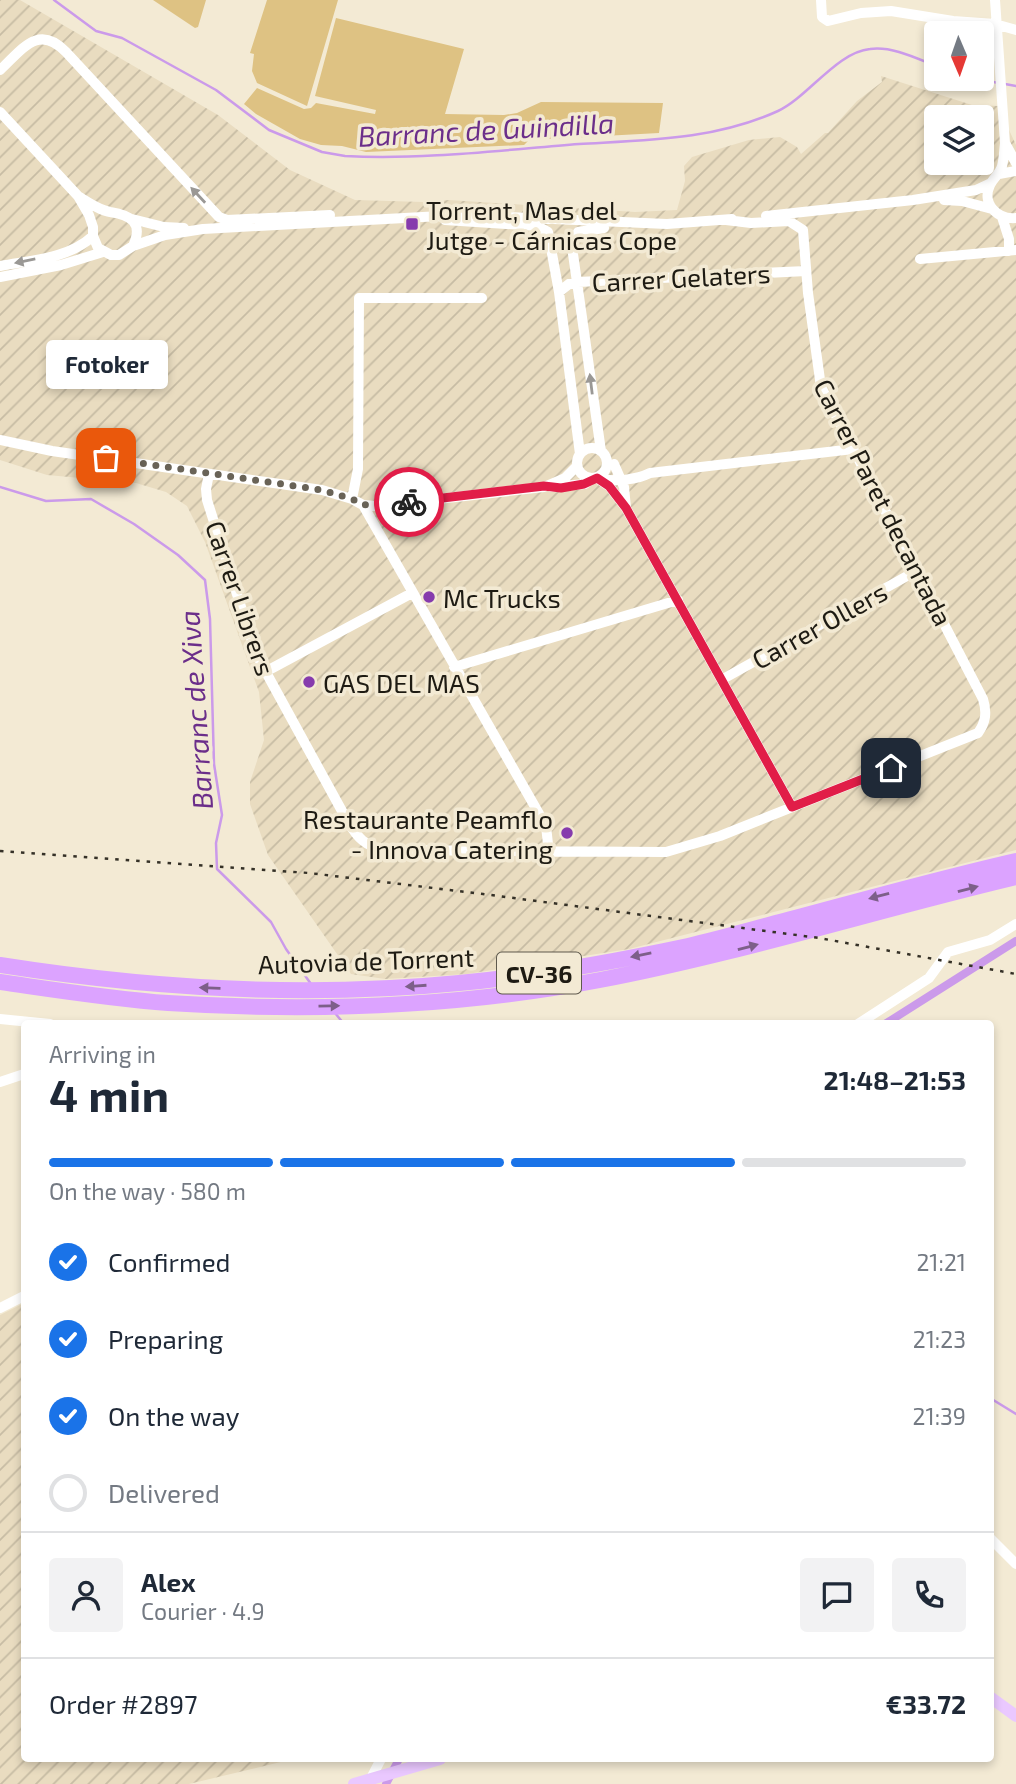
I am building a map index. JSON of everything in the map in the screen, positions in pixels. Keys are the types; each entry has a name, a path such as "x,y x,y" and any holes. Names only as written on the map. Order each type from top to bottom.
{"highway":[{"name":"Autovia de Torrent","path":"0,982 168,1003 285,1007 370,997 513,977 677,948 1016,861"},
{"name":"Autovia de Torrent","path":"0,965 83,978 158,985 370,997 462,998 597,980 725,953 1016,877"},
{"path":"0,988 83,994"}],"main road":[{"path":"994,1701 1016,1716"},
{"path":"354,1784 430,1762"}],"street":[{"path":"821,0 822,17 828,22 861,13 891,11 953,21 995,24 1016,30"},
{"path":"992,209 987,196 995,179 1005,143 995,0"},
{"path":"0,70 30,42 37,39 52,40 219,217 227,220 342,215 378,219"},
{"path":"0,112 78,196 109,212"},
{"path":"1005,143 1016,163"},
{"path":"0,277 61,265 103,252 119,255 133,246 165,235 203,229 458,215 642,224 689,223 913,200 976,190 995,179 1016,172"},
{"path":"78,196 98,248 103,252"},
{"path":"913,200 962,201 992,209 1002,217 1012,251 920,259"},
{"path":"0,266 65,254 81,247 102,215 109,212 117,211 132,219 164,227 203,229"},
{"path":"433,216 453,222 537,226 544,228 550,236 580,454 577,466 565,478 544,486"},
{"path":"1002,217 1016,218"},
{"path":"132,219 137,232 133,246"},
{"name":"Carrer Paret decantada","path":"726,220 751,223 789,221 803,230 821,387 983,699 985,720"},
{"path":"0,440 52,451 322,490 363,505 388,505 544,486 561,488 584,484 606,470 607,459 572,247 578,232 596,228 619,229 642,224"},
{"name":"Carrer Gelaters","path":"559,292 569,284 578,282 806,271"},
{"path":"352,499 358,469 359,298 482,298"},
{"path":"580,454 590,448 607,459 650,473"},
{"path":"577,466 581,474 608,481 650,473 853,449"},
{"path":"607,459 621,479 626,508"},
{"name":"Carrer Librers","path":"209,474 207,500 256,654 348,822 362,842 384,850 666,852 720,836 965,739 978,733 985,720"},
{"path":"596,477 609,486 626,508 792,807"},
{"path":"625,494 637,477"},
{"path":"363,505 546,826 549,853"},
{"name":"Carrer Ollers","path":"723,679 916,571"},
{"path":"265,672 412,593"},
{"path":"454,667 678,600"},
{"path":"865,1020 929,978 948,952 990,940 1016,924"},
{"path":"0,1019 21,1021"},
{"path":"0,1082 21,1075"},
{"path":"0,1308 21,1298"},
{"path":"994,1542 1016,1564"},
{"path":"372,1780 381,1762"}],"shaded area":[{"path":"0,0 20,0 218,115 290,170 355,200 449,200 635,212 677,210 685,181 684,166 692,157 749,140 780,137 797,147 801,154 828,133 857,101 882,82 881,76 972,105 924,105 924,175 994,175 994,106 998,106 1016,145 1016,850 629,949 467,974 385,979 351,974 268,855 250,804 250,782 264,740 259,692 205,542 187,506 166,492 136,483 47,475 0,460"},
{"path":"153,0 206,0 198,27 195,28"},
{"path":"267,0 338,0 307,106 257,83 252,71 254,54 250,53"},
{"path":"336,18 464,49 445,114 504,115 517,113 541,102 663,103 659,133 529,140 524,145 366,152 300,139 256,114 244,104 257,88 304,109 311,108 316,103 375,114 376,110 315,96"},
{"path":"21,1304 21,1762 281,1762 189,1784 0,1784 0,1315"}],"waterway":[{"name":"Barranc de Guindilla","path":"54,0 96,31 122,38 216,90 269,130 322,152 345,156 462,154 705,133 754,121 778,111 834,66 858,52 887,49 924,61"},
{"name":"Barranc de Guindilla","path":"994,82 999,83"},
{"name":"Barranc de Guindilla","path":"1005,84 1016,86"},
{"name":"Barranc de Xiva","path":"0,487 46,501 91,499 134,524 178,555 205,580 210,619 214,764 222,815 216,843 217,869 271,922 311,984"},
{"path":"891,1020 1016,941"},
{"name":"Barranc de Xiva","path":"335,1013 341,1020"},
{"path":"994,1400 1016,1414"},
{"path":"386,1784 397,1762"}],"railway":[{"path":"0,851 309,873 483,894 819,938 1016,974"}],"way so far":[{"path":"106,458 302,486 352,499 363,505 409,502"}],"place":[{"name":"Torrent, Mas del Jutge - Cárnicas Cope","path":"412,224"},
{"name":"Fotoker","path":"106,458"},
{"name":"Mc Trucks","path":"429,597"},
{"name":"GAS DEL MAS","path":"309,682"},
{"name":"Restaurante Peamflo - Innova Catering","path":"567,833"}],"route":[{"path":"409,502 544,486 561,488 584,484 597,478 609,486 626,508 792,807 891,768"}]}
